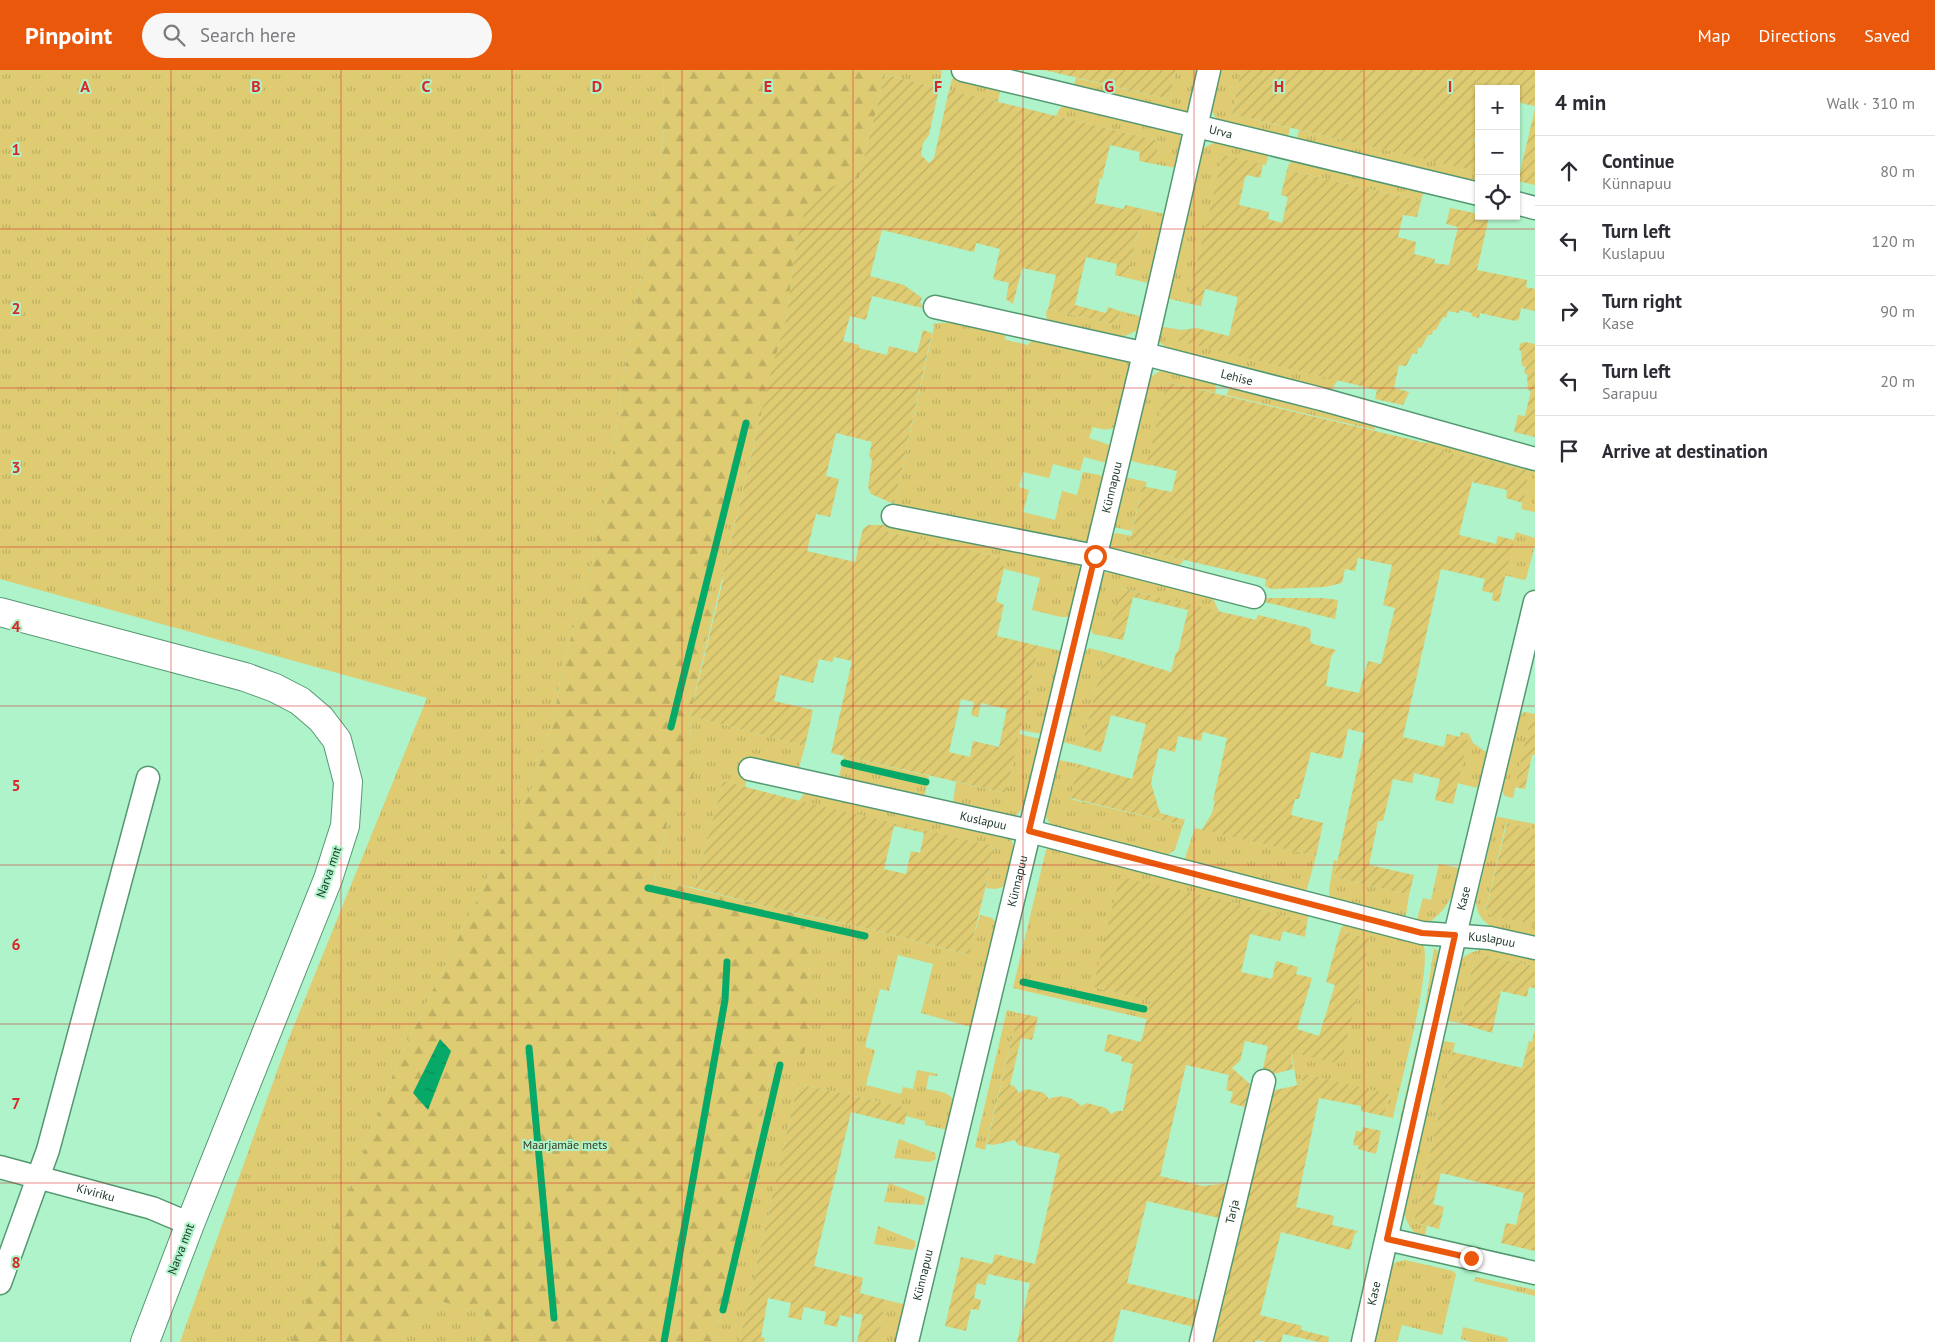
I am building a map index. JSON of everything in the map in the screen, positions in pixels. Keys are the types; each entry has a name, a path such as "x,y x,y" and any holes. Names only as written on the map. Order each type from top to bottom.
{"main road":[{"name":"Narva mnt","path":"0,612 245,677 275,688 300,701 321,719 337,740 348,782 345,826 328,879 190,1224 145,1342"}],"street":[{"name":"Urva","path":"963,70 1475,193"},
{"name":"Künnapuu","path":"907,1342 1144,354 1209,70"},
{"path":"1520,204 1535,208"},
{"name":"Lehise","path":"935,307 1144,354 1321,399 1535,459"},
{"path":"892,516 1095,556 1254,598"},
{"name":"Kase","path":"1363,1342 1455,935 1535,602"},
{"name":"Kuslapuu","path":"750,769 1029,831 1422,933 1490,938 1535,948"},
{"path":"0,1283 48,1150 148,778"},
{"name":"Tarja","path":"1201,1342 1264,1081"},
{"name":"Kiviriku","path":"0,1166 152,1208 190,1224"},
{"path":"1387,1239 1535,1273"}],"green space":[{"path":"0,70 664,70 662,161 623,380 611,468 590,572 562,668 554,718 531,790 399,1059 291,1342 180,1342 289,1038 427,698 0,579"},
{"name":"Maarjamäe mets","path":"664,70 883,70 885,75 859,178 838,184 797,238 786,319 757,430 741,434 720,517 721,547 708,575 713,612 703,649 690,716 694,773 691,787 670,811 654,879 802,915 812,956 808,977 810,1025 803,1059 786,1053 776,1055 715,1342 478,1342 485,1315 440,1301 402,1337 401,1342 291,1342 399,1059 531,790 554,718 562,668 590,572 611,468 623,380 662,161"},
{"path":"883,70 942,71 939,88 885,75"},
{"path":"1044,70 1176,70 1169,99"},
{"path":"1176,70 1198,70 1189,109 1186,113 1072,91 1076,78 1169,99"},
{"path":"1219,70 1241,70 1232,114 1290,128 1287,141 1217,120 1210,108"},
{"path":"1241,70 1535,70 1535,106 1520,103 1520,85 1475,85 1475,171 1232,114"},
{"path":"885,75 939,88 929,135 923,143 921,155 929,163 934,158 949,90 1159,141 1154,164 1139,161 1140,152 1110,145 1102,179 1100,178 1095,203 1124,209 1125,205 1143,209 1127,278 1115,275 1117,264 1086,257 1075,305 1106,313 1108,307 1120,311 1117,325 1048,309 1056,275 1022,268 1013,304 1006,299 1009,283 993,279 1000,249 976,243 974,252 882,230 870,276 904,285 922,298 920,302 923,308 872,296 866,320 850,316 843,341 859,345 859,348 887,355 889,346 917,353 923,330 932,333 894,504 871,494 868,487 872,460 869,456 872,442 836,433 826,476 839,479 830,517 816,514 807,551 855,562 863,529 868,525 889,525 888,532 1003,558 1004,569 996,601 1004,605 997,636 1039,646 1006,793 831,753 852,661 834,657 832,662 819,659 813,683 780,675 774,701 813,710 805,746 690,716 770,376 786,319 797,238 806,208 818,193 838,184 859,178","holes":["961,699 974,702 971,715 978,717 981,703 1007,709 999,747 973,741 970,757 949,752"]},
{"path":"956,76 1001,87 998,102 949,90 952,79"},
{"path":"1069,105 1177,132 1182,138 1176,168 1154,164 1159,141 1056,116 1061,108"},
{"path":"1535,109 1535,185 1520,181 1520,173"},
{"path":"1299,130 1475,171 1475,178 1474,182 1296,143"},
{"path":"1216,142 1269,153 1266,165 1223,156 1187,303 1171,299 1167,295 1200,152 1205,147"},
{"path":"1223,155 1263,164 1260,178 1247,175 1245,178 1239,205 1269,212 1268,219 1282,223 1288,197 1281,195 1287,170 1421,201 1417,217 1403,215 1398,237 1416,242 1414,254 1435,259 1434,263 1449,265 1458,227 1446,224 1450,208 1475,213 1475,220 1488,220 1477,270 1527,280 1526,287 1535,289 1535,311 1521,308 1519,319 1515,321 1480,313 1479,318 1472,316 1472,313 1459,310 1459,313 1448,311 1446,318 1443,317 1436,330 1433,330 1432,335 1428,335 1421,348 1418,348 1417,354 1413,353 1406,366 1399,365 1394,388 1409,392 1403,405 1375,399 1377,390 1178,341 1181,330 1197,328 1229,336 1238,297 1205,289 1201,306 1187,303"},
{"path":"1293,160 1424,190 1421,201 1287,170"},
{"path":"1143,209 1164,214 1148,283 1127,278"},
{"path":"1048,309 1117,325 1120,311 1139,316 1139,328 1120,338 1047,322 1046,312"},
{"path":"961,323 1000,332 1004,334 1006,340 1028,345 1035,337 1127,359 1129,369 1116,426 1108,429 1093,427 1089,438 1110,445 1111,449 1107,462 1084,457 1080,471 1053,464 1049,478 1023,472 1019,487 1029,490 1023,512 1055,520 1062,491 1077,495 1083,472 1100,475 1104,478 1086,545 905,510 894,504 934,327 933,324"},
{"path":"1160,328 1181,330 1179,341 1338,380 1331,390 1326,392 1172,352 1158,341"},
{"path":"1524,342 1535,344 1535,437 1514,432 1518,415 1525,416 1531,391 1528,390 1527,374 1524,373 1526,367 1522,366 1521,351 1519,350 1520,344"},
{"path":"1164,369 1215,382 1216,393 1167,382 1148,464 1151,466 1128,460 1150,377"},
{"path":"1167,382 1435,445 1435,450 1529,471 1523,503 1506,498 1507,490 1472,482 1459,535 1496,544 1498,536 1514,540 1499,602 1492,600 1493,593 1482,591 1485,579 1441,569 1403,737 1444,747 1447,734 1460,737 1461,732 1469,734 1453,804 1435,800 1440,779 1414,773 1412,783 1393,779 1383,821 1378,821 1369,865 1414,875 1409,895 1334,877 1365,733 1348,729 1342,759 1311,752 1299,799 1295,799 1291,815 1323,823 1316,856 1202,830 1212,813 1227,738 1203,732 1201,741 1178,736 1175,752 1159,748 1151,783 1160,813 1185,820 1183,825 1070,798 1078,764 1132,779 1146,724 1111,715 1101,752 1082,747 1105,652 1171,672 1188,610 1133,597 1123,640 1108,637 1120,588 1256,620 1258,615 1309,628 1311,631 1310,641 1313,644 1336,650 1331,657 1326,686 1359,693 1368,661 1381,664 1395,608 1383,605 1392,565 1358,558 1355,571 1345,569 1342,583 1325,587 1272,589 1265,586 1266,579 1129,547 1142,486 1172,492 1177,471 1147,464"},
{"path":"1231,386 1373,421 1375,430 1226,395"},
{"path":"757,430 699,676 703,649 713,612 708,575 721,547 720,517 741,434"},
{"path":"1431,439 1535,468 1535,512 1521,509 1529,471 1434,450 1435,445 1426,443"},
{"path":"1125,477 1147,482 1146,486 1142,486 1132,531 1113,527"},
{"path":"889,525 1078,563 1082,571 1070,617 1061,617 1032,610 1040,578 1004,569 1003,558 888,532"},
{"path":"1516,532 1535,538 1535,545 1526,579 1524,580 1504,575"},
{"path":"1116,533 1132,536 1130,547 1184,560 1177,568 1108,550 1111,536"},
{"path":"1110,572 1144,578 1212,596 1219,612 1121,588 1108,637 1093,634 1089,624 1101,578 1104,573"},
{"path":"1262,598 1322,598 1338,600 1335,619 1261,601"},
{"path":"1039,646 1061,651 1042,734 1020,730"},
{"path":"1089,648 1105,652 1082,747 1063,742 1062,740 1081,656"},
{"path":"1522,713 1535,714 1535,717 1531,716 1513,798 1505,796 1502,791 1519,719"},
{"path":"690,716 805,746 798,771 750,763 745,787 723,781 695,888 654,880 670,811 691,787 694,773"},
{"path":"1531,716 1535,717 1535,755 1532,755 1525,789 1515,787"},
{"path":"1019,734 1040,739 1029,793 1020,811 1014,817 953,803 956,782 1006,793"},
{"path":"1469,734 1473,743 1486,752 1478,788 1457,783"},
{"path":"844,756 929,776 924,798 838,781"},
{"path":"1059,760 1078,764 1070,799 1183,825 1175,850 1164,857 1056,829 1050,824 1044,813 1056,762"},
{"path":"723,781 993,846 987,881 969,955 870,929 777,909 695,888","holes":["894,826 924,833 920,853 911,851 906,874 884,869"]},
{"path":"805,792 1008,836 1013,847 1013,853 1006,886 995,889 986,888 993,846 799,801"},
{"path":"1496,818 1535,824 1535,829 1506,823 1485,913 1535,925 1535,938 1507,932 1489,925 1478,912 1476,902"},
{"path":"1507,823 1535,829 1535,925 1485,914"},
{"path":"1195,828 1316,856 1307,889 1304,893 1186,863 1185,858"},
{"path":"1052,846 1309,914 1307,922 1220,899 1093,987 1151,1001 1147,1019 1013,988 1046,850"},
{"path":"1334,860 1337,861 1334,877 1409,895 1405,922 1330,900 1329,890"},
{"path":"1439,864 1459,868 1452,894 1446,906 1435,918 1427,924 1416,923 1423,898 1431,900"},
{"path":"1120,877 1220,899 1307,922 1305,937 1283,931 1280,941 1250,934 1241,972 1272,979 1276,961 1298,967 1296,974 1312,978 1297,1029 1319,1036 1335,985 1326,982 1340,931 1370,939 1341,1064 1291,1052 1293,1069 1270,1075 1262,1073 1268,1046 1245,1041 1240,1061 1232,1068 1250,1084 1245,1107 1230,1103 1233,1092 1226,1090 1229,1075 1186,1065 1160,1176 1203,1186 1228,1183 1219,1218 1147,1201 1127,1283 1201,1301 1194,1327 1121,1309 1113,1342 1017,1342 1030,1283 988,1274 985,1285 977,1283 974,1298 981,1300 979,1310 971,1309 966,1331 945,1326 961,1257 992,1264 995,1254 1035,1264 1060,1154 1018,1145 1015,1140 993,1145 987,1144 1018,1013 1038,1017 1032,1040 1021,1038 1010,1085 1014,1086 1019,1093 1027,1089 1044,1093 1049,1099 1066,1097 1074,1100 1081,1106 1087,1103 1106,1108 1111,1114 1123,1111 1133,1064 1121,1061 1122,1056 1104,1051 1108,1034 1141,1042 1151,1001 1093,987"},
{"path":"802,915 870,929 968,955 980,915 992,918 997,924 971,1027 921,1013 933,964 898,955 889,991 880,989 865,1047 875,1050 866,1085 901,1094 903,1087 913,1089 917,1070 938,1074 937,1076 929,1075 926,1089 942,1092 952,1098 954,1102 948,1130 925,1125 925,1121 906,1116 908,1108 798,1084 739,1342 715,1342 776,1055 786,1053 803,1058 808,977 812,956"},
{"path":"1345,922 1423,942 1425,956 1424,976 1420,1001 1393,1118 1384,1116 1389,1095 1301,1073 1303,1084 1297,1085 1291,1051 1341,1063 1370,939 1340,931"},
{"path":"1434,948 1438,951 1439,957 1403,1120 1400,1119 1424,1014"},
{"path":"1483,949 1535,960 1535,966 1482,955 1474,959 1460,1023 1444,1020 1458,964 1466,955"},
{"path":"1482,955 1535,966 1535,988 1529,987 1527,997 1501,991 1492,1033 1460,1023 1474,959"},
{"path":"1007,1010 1018,1013 985,1150 975,1147"},
{"path":"1535,1029 1535,1251 1501,1243 1506,1223 1516,1225 1524,1193 1441,1173 1433,1204 1444,1207 1439,1229 1414,1222 1453,1052 1522,1068 1529,1041 1532,1042"},
{"path":"1439,1040 1455,1043 1414,1222 1427,1226 1424,1239 1410,1227 1404,1210"},
{"path":"1301,1073 1389,1094 1384,1116 1361,1111 1361,1106 1319,1098 1296,1207 1334,1216 1332,1225 1358,1231 1354,1235 1350,1250 1281,1232 1260,1315 1302,1326 1301,1330 1329,1337 1328,1342 1319,1342 1283,1334 1281,1342 1255,1340 1255,1342 1211,1342 1271,1091 1303,1084"},
{"path":"798,1084 908,1108 904,1125 851,1112 814,1266 863,1278 860,1293 886,1300 876,1342 857,1342 863,1315 853,1313 852,1318 840,1315 837,1327 824,1324 826,1312 804,1307 801,1320 788,1317 791,1303 768,1298 761,1337 765,1338 764,1342 739,1342"},
{"path":"1363,1127 1381,1131 1376,1154 1358,1149 1359,1146 1353,1145 1356,1131 1362,1132"},
{"path":"899,1139 935,1153 936,1159 930,1162 894,1158"},
{"path":"889,1183 925,1197 924,1205 884,1202"},
{"path":"878,1226 915,1241 915,1247 912,1250 874,1244"},
{"path":"1405,1260 1453,1271 1456,1274 1442,1335 1402,1325 1397,1342 1374,1342 1392,1265"},
{"path":"1476,1277 1535,1290 1535,1296 1473,1281"},
{"path":"886,1300 907,1305 898,1342 876,1342"},
{"path":"440,1301 485,1315 478,1342 401,1342 402,1337"},
{"path":"1463,1327 1508,1338 1507,1342 1472,1342 1461,1339"}],"water":[{"path":"440,1039 451,1051 428,1110 413,1093"}],"waterway":[{"path":"671,727 746,423"},
{"path":"844,763 926,782"},
{"path":"648,888 865,936"},
{"path":"664,1342 725,1000 727,962"},
{"path":"1023,982 1144,1009"},
{"path":"529,1048 554,1318"},
{"path":"723,1310 780,1065"}],"route":[{"path":"1095,556 1029,831 1422,933 1455,935 1387,1239 1471,1258"}]}
